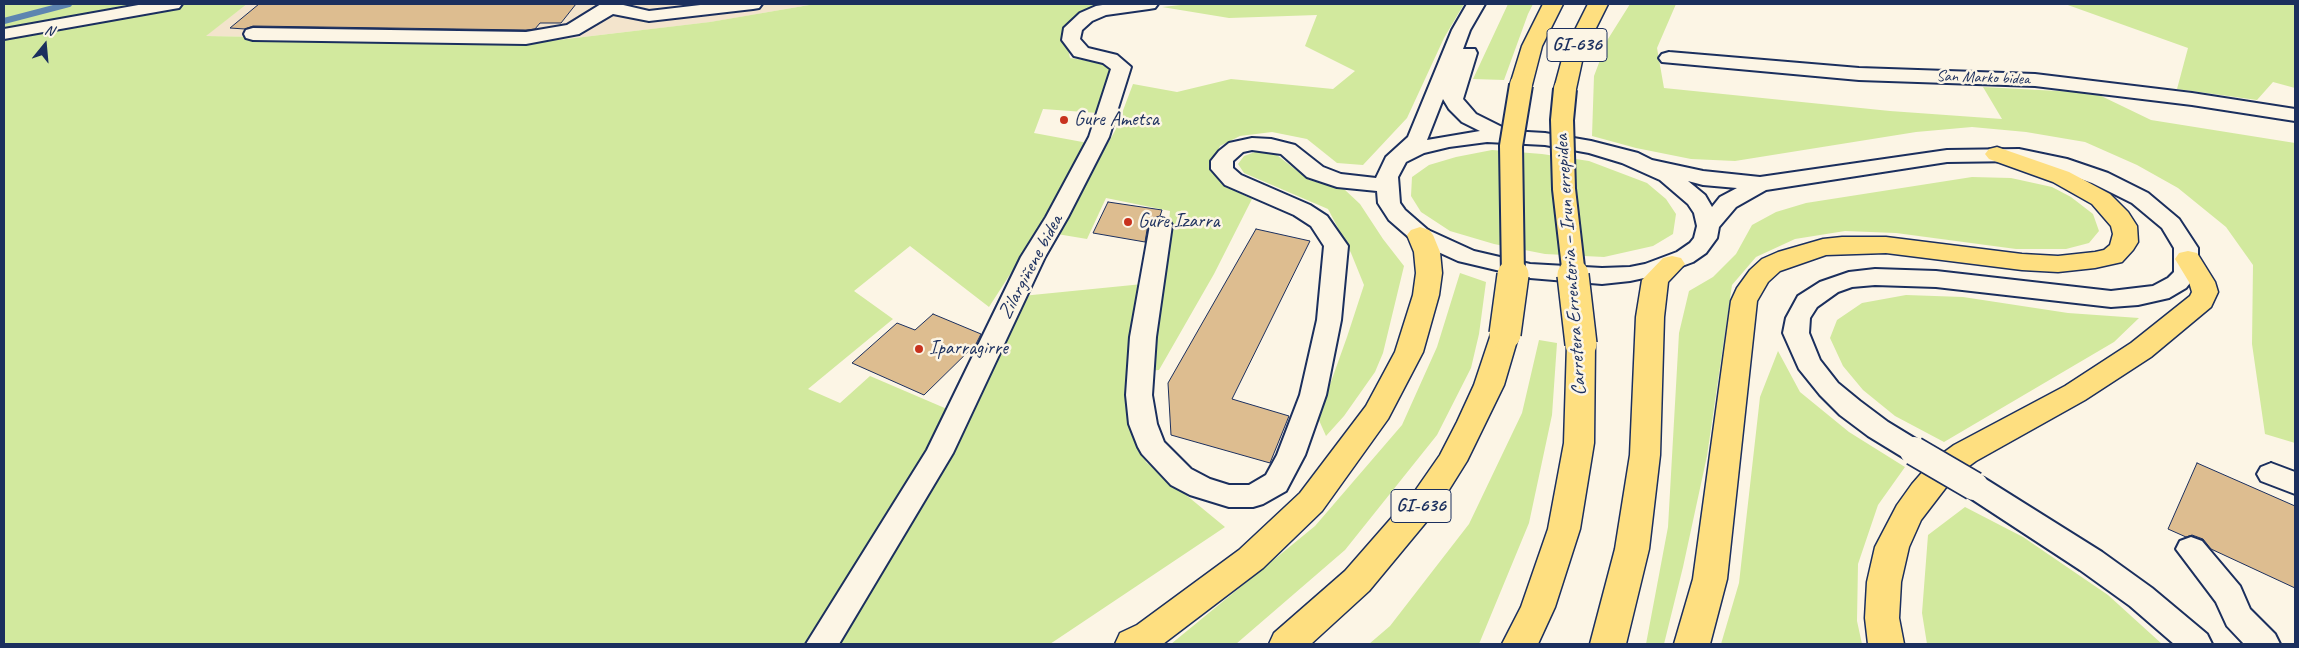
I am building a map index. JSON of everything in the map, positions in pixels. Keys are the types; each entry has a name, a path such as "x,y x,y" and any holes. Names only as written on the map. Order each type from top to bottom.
{"main road":[{"name":"GI-636","path":"1287,644 1315,621 1357,581 1394,540 1426,500 1452,461 1489,385 1505,334 1513,281 1511,146 1521,85 1532,46 1553,4"},
{"name":"Carretera Errenteria – Irun errepidea","path":"1520,644 1538,607 1564,529 1579,443 1581,344 1564,180 1562,120 1565,89 1574,52 1598,4"},
{"path":"1692,644 1710,579 1744,301 1758,276 1771,265 1787,258 1823,247 1842,245 1901,246 2022,262 2058,264 2113,256 2120,250 2126,234 2124,226 2119,217 2101,199 2061,176 1997,154"},
{"path":"1133,644 1149,635 1251,559 1311,502 1378,412 1409,352 1426,295 1429,273 1427,252 1420,235"},
{"path":"1886,644 1882,618 1884,582 1892,547 1908,514 1923,492 1943,470 1965,453 2083,388 2141,350 2201,301 2205,292 2202,282 2188,259"},
{"path":"1608,644 1632,549 1645,455 1650,317 1655,280 1672,264"}],"street":[{"path":"4,34 173,4"},
{"path":"253,34 526,38 572,30 610,6 649,16 754,4"},
{"name":"Zilargiñene bidea","path":"822,644 939,453 1033,257 1057,217 1099,137 1121,68 1110,59 1081,52 1071,40 1073,28 1086,17 1102,10 1150,4"},
{"path":"1446,92 1461,30 1476,4"},
{"path":"1493,4 1446,92 1417,139 1394,162 1387,177 1386,186 1389,203 1396,215 1420,235 1466,256 1530,271 1602,276 1650,270 1672,264 1698,248 1705,238 1708,226 1728,202 1760,184"},
{"name":"San Marko bidea","path":"1669,58 1859,74 2035,80 2192,99 2295,114"},
{"path":"1446,92 1468,118 1492,130 1515,136 1591,147 1650,166 1703,178 1760,184 1947,156 1997,154 2059,164 2093,175 2121,188 2151,206 2171,224 2184,243 2188,259 2186,273 2177,284 2160,292 2138,297 2082,297 1905,276 1875,276 1849,280 1829,286 1807,302 1798,318 1796,333 1808,363 1829,389 1850,408 1878,429 1974,486 2091,561 2141,597 2196,644"},
{"path":"1394,162 1417,149 1448,141 1487,136 1515,136"},
{"path":"1161,225 1143,337 1139,395 1143,424 1152,446 1181,476 1200,487 1229,496 1253,496 1276,483 1291,455 1313,395 1329,320 1336,246 1319,221 1302,210 1250,189 1234,180 1222,169 1222,161 1226,154 1236,147 1252,144 1271,144 1288,149 1315,172 1337,180 1386,186"},
{"path":"1650,166 1668,175 1697,200 1705,213 1708,226"},
{"path":"2191,549 2230,595 2238,617 2264,644"}],"shaded area":[{"path":"247,4 815,4 711,22 541,42 205,36"}],"green space":[{"path":"4,4 247,4 206,36 541,42 710,22 815,4 1097,4 1063,27 1070,58 1103,63 1112,70 1098,113 1043,109 1034,133 1088,143 1063,192 989,307 910,246 854,291 893,319 808,389 840,403 870,376 968,418 1022,296 1163,282 1170,211 1106,198 1087,239 1057,234 1116,129 1133,84 1177,92 1231,79 1333,89 1355,71 1305,46 1317,15 1229,18 1162,7 1190,4 1464,4 1444,38 1407,118 1363,165 1337,163 1307,139 1272,132 1240,136 1220,146 1211,166 1225,186 1252,199 1214,274 1159,370 1132,372 1133,427 1146,462 1225,527 1050,644 4,644"},
{"path":"1508,4 1533,4 1504,80 1473,79"},
{"path":"1630,4 1676,4 1657,48 1664,88 1890,111 2002,119 1983,87 2095,93 2151,120 2295,143 2295,443 2265,434 2252,344 2253,265 2226,227 2178,188 2137,165 2085,142 2026,132 1972,127 1916,132 1735,161 1691,159 1636,148 1592,136 1594,76 1608,39"},
{"path":"2065,4 2295,4 2295,88 2273,82 2257,100 2177,89 2188,48"},
{"path":"1492,150 1542,154 1589,161 1647,183 1666,199 1676,214 1673,234 1653,246 1604,257 1545,254 1494,244 1450,231 1421,212 1411,196 1412,177 1429,165 1456,157"},
{"path":"1255,152 1273,152 1309,180 1344,189 1360,204 1404,266 1383,353 1375,372 1344,416 1326,436 1318,418 1364,285 1351,253 1328,209 1244,173 1238,164 1244,156"},
{"path":"1972,177 2011,178 2052,187 2071,197 2093,214 2099,231 2089,243 2066,249 2016,249 1896,233 1845,231 1795,239 1756,257 1732,285 1707,456 1664,644 1646,644 1668,527 1679,333 1689,291 1713,277 1736,254 1752,225 1776,212 1806,203"},
{"path":"1460,273 1486,282 1479,334 1471,368 1437,435 1345,550 1236,644 1171,644 1315,526 1402,425 1437,347"},
{"path":"1906,295 1963,297 2068,313 2139,318 2114,342 1944,442 1895,416 1863,390 1843,366 1830,338 1837,320 1862,303"},
{"path":"1539,340 1557,343 1552,415 1529,523 1479,644 1369,644 1390,626 1469,524 1522,413"},
{"path":"1778,351 1800,392 1849,432 1905,467 1878,505 1858,564 1857,621 1862,644 1721,644 1739,583 1760,397"},
{"path":"1965,507 2023,537 2108,595 2162,644 1927,644 1922,613 1928,535"}],"building":[{"path":"259,4 576,4 561,23 540,23 535,29 526,30 253,26 245,29 230,28"},
{"name":"Gure Izarra","path":"1108,202 1162,210 1160,216 1153,218 1148,224 1145,242 1093,233"},
{"path":"1256,229 1310,241 1232,399 1289,416 1270,463 1171,435 1168,383"},
{"name":"Iparragirre","path":"933,314 981,334 976,344 924,395 852,363 897,323 915,330"},
{"path":"2197,463 2295,506 2295,588 2211,549 2203,539 2192,535 2186,537 2168,529"}],"waterway":[{"path":"4,21 69,4"}],"place":[{"name":"Gure Ametsa","path":"1064,120"},
{"name":"Gure Izarra","path":"1128,222"},
{"name":"Iparragirre","path":"919,349"}]}
